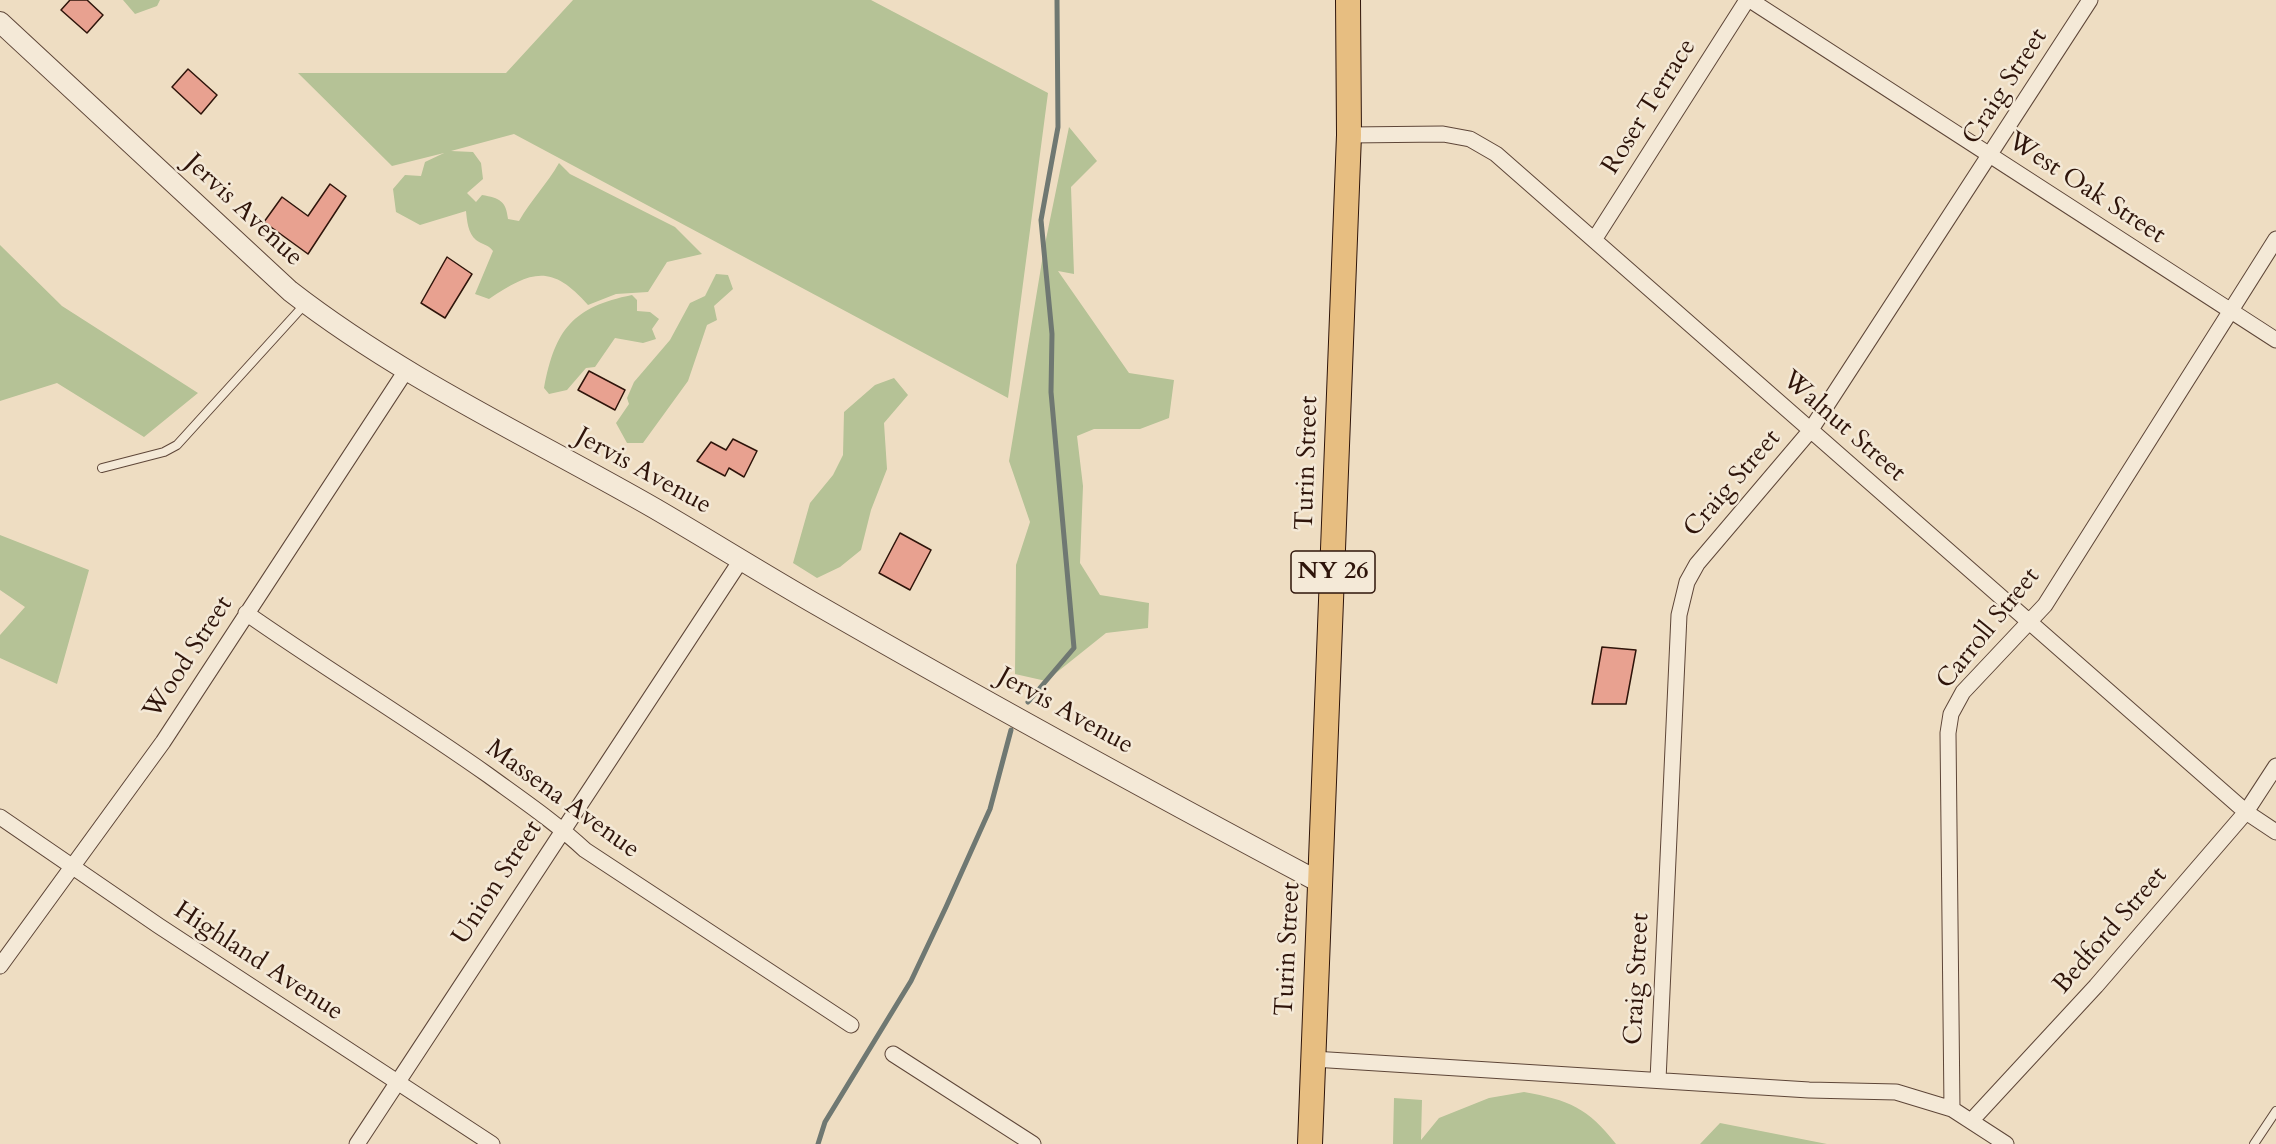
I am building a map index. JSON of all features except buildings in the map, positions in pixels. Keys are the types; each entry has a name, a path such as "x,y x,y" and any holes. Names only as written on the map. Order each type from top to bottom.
{"main road":[{"name":"Turin Street","path":"1310,1144 1349,135 1348,0"}],"street":[{"name":"West Oak Street","path":"1748,0 2276,340"},
{"name":"Roser Terrace","path":"1594,240 1748,0"},
{"name":"Craig Street","path":"1658,1080 1679,615 1687,582 1696,564 1810,431 2090,0"},
{"name":"Jervis Avenue","path":"0,22 306,303 330,322 407,369 741,560 1157,795 1321,883"},
{"name":"Walnut Street","path":"1349,135 1443,134 1470,139 1496,154 2246,812 2276,832"},
{"name":"Carroll Street","path":"1952,1109 1948,733 1951,714 1964,692 2044,605 2276,240"},
{"name":"Wood Street","path":"0,966 163,742 407,369"},
{"name":"Union Street","path":"357,1144 741,560"},
{"name":"Massena Avenue","path":"246,613 321,666 443,744 563,828 585,850 851,1024"},
{"name":"Bedford Street","path":"1972,1120 2096,987 2246,812 2276,766"},
{"name":"Highland Avenue","path":"0,817 159,926 492,1144"},
{"path":"893,1054 1033,1144"},
{"path":"1313,1059 1896,1092 1952,1109 2006,1144"}],"lane":[{"path":"102,468 164,452 177,446 306,303"},
{"path":"2254,1144 2276,1111"}],"green space":[{"path":"123,0 160,0 157,6 135,14"},
{"path":"573,0 871,0 1048,93 1008,398 514,134 451,151 473,152 481,163 483,179 467,193 476,202 482,195 498,199 506,208 508,219 519,221 559,163 570,174 675,227 702,254 667,262 648,292 616,294 588,305 575,292 552,277 530,277 489,299 475,294 493,251 473,237 468,227 466,211 420,225 396,212 393,189 405,175 421,176 425,162 444,153 392,166 298,73 506,73"},
{"path":"1069,127 1097,161 1071,187 1074,274 1058,271 1129,373 1174,380 1169,418 1140,429 1094,429 1077,436 1083,486 1080,563 1100,595 1149,603 1148,628 1106,633 1046,681 1015,674 1016,565 1030,522 1009,461 1044,249"},
{"path":"0,245 62,306 198,393 144,437 57,383 0,401"},
{"path":"716,274 728,275 733,289 714,306 717,320 707,325 688,381 643,443 627,443 616,423 629,404 627,398 634,382 670,340 690,303 705,296"},
{"path":"632,295 637,300 637,311 650,312 659,319 652,329 656,339 643,343 615,338 595,367 586,368 567,390 549,394 544,388 554,350 570,324 595,306"},
{"path":"894,378 908,395 884,423 887,469 871,510 861,550 840,567 817,578 793,563 810,503 833,475 843,455 844,412 875,385"},
{"path":"0,535 89,570 57,684 0,658 0,635 25,607 0,590"},
{"path":"1524,1092 1566,1102 1596,1122 1616,1144 1393,1144 1394,1098 1422,1100 1421,1140 1439,1118 1489,1098"},
{"path":"1720,1123 1827,1144 1700,1144"}],"waterway":[{"path":"1028,702 1074,648 1051,392 1052,334 1041,220 1058,127 1057,0"},
{"path":"818,1144 825,1122 911,981 946,907 990,809 1011,730"}]}
